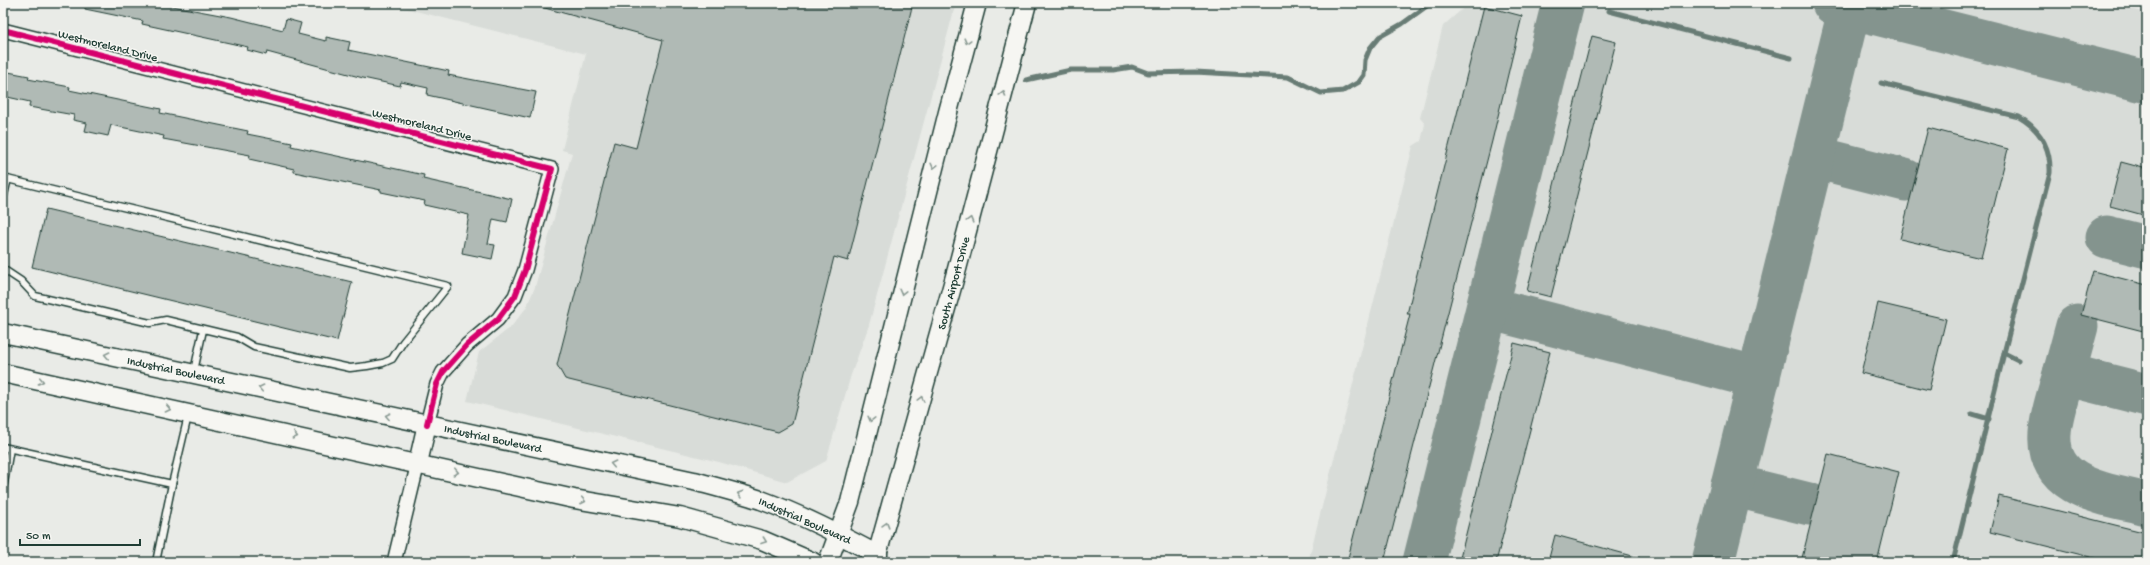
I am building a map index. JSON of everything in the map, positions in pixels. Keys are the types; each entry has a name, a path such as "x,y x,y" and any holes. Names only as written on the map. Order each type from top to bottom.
{"main road":[{"path":"828,562 850,502 946,119 977,3"},
{"name":"South Airport Drive","path":"876,558 955,276 1027,3"},
{"name":"Industrial Boulevard","path":"3,333 674,476 734,492 783,509 838,534 876,558"},
{"path":"3,373 418,463 574,499 698,521 762,540 813,562"},
{"path":"418,463 427,424"}],"street":[{"name":"Westmoreland Drive","path":"3,30 552,168 525,270 514,296 498,318 467,345 443,372 437,384 427,424"},
{"path":"394,562 418,463"}],"lane":[{"path":"3,200 5,178 448,286 403,342 392,359 383,363 350,368 254,347 237,337 166,320 150,323 35,296 21,281 3,269"},
{"path":"193,374 203,330"},
{"path":"156,562 188,413"},
{"path":"3,447 172,484"},
{"path":"3,489 10,449"}],"shaded area":[{"path":"384,3 956,3 869,325 851,375 826,461 787,482 719,462 467,401 479,352 511,327 526,308 535,287 572,153 562,150 586,54"},
{"path":"1469,3 1500,3 1523,8 1524,3 2107,3 2147,13 2147,562 1308,562 1413,146 1421,141 1425,124 1420,118 1443,26"}],"building":[{"path":"85,3 156,3 231,17 283,30 286,19 301,23 298,34 326,41 326,37 350,42 348,50 449,71 448,75 536,92 530,118 427,95 428,88 401,82 400,86 363,78 267,52 266,55 247,50 248,47 142,24 143,21 85,9"},
{"path":"542,3 591,3 611,8 612,3 913,3 848,261 834,257 792,424 778,432 565,379 557,365 614,142 636,148 663,40 541,7"},
{"path":"1484,6 1522,16 1492,141 1384,562 1347,562 1410,314 1407,314"},
{"path":"1592,36 1616,42 1551,297 1527,291"},
{"path":"3,71 29,76 28,79 70,87 69,90 161,109 160,113 248,131 247,134 292,143 291,146 424,175 423,179 512,199 507,222 493,219 488,244 495,245 492,259 462,253 469,215 424,205 425,201 381,192 381,190 294,172 294,169 249,159 250,155 163,139 164,136 111,125 108,136 85,131 87,123 73,120 74,115 29,107 30,102 3,96"},
{"path":"1928,128 2008,149 1981,258 1900,239"},
{"path":"2121,162 2147,169 2147,216 2110,206"},
{"path":"46,209 352,282 337,341 32,267"},
{"path":"2093,271 2147,285 2147,332 2081,315"},
{"path":"1878,303 1946,319 1929,390 1861,373"},
{"path":"1514,343 1550,352 1496,562 1459,562"},
{"path":"1828,454 1899,472 1877,562 1801,562"},
{"path":"1999,496 2147,533 2147,562 2110,562 1990,532"},
{"path":"1555,535 1640,558 1640,562 1548,562"}],"waterway":[{"path":"1026,80 1071,70 1113,70 1132,67 1148,73 1195,72 1288,77 1321,93 1343,91 1359,82 1364,75 1365,60 1370,48 1379,37 1402,24 1431,3"},
{"path":"1609,11 1791,58"},
{"path":"1881,83 2019,117 2033,127 2043,140 2049,155 2050,173 2004,353 2018,360"},
{"path":"1953,562 2004,353"},
{"path":"1972,414 1989,419"}],"taxiway":[{"path":"1424,562 1563,3"},
{"path":"1833,3 2147,82"},
{"path":"1713,562 1850,7"},
{"path":"1814,157 1905,180"},
{"path":"2107,237 2147,247"},
{"path":"1488,308 1759,378"},
{"path":"2064,374 2077,326"},
{"path":"2147,395 2064,374 2050,433 2051,452 2058,466 2068,477 2082,486 2098,492 2147,504"},
{"path":"1732,485 1809,504"}],"cycle path":[{"path":"3,30 552,169 525,270 515,296 498,319 467,345 443,372 437,384 427,424"}]}
